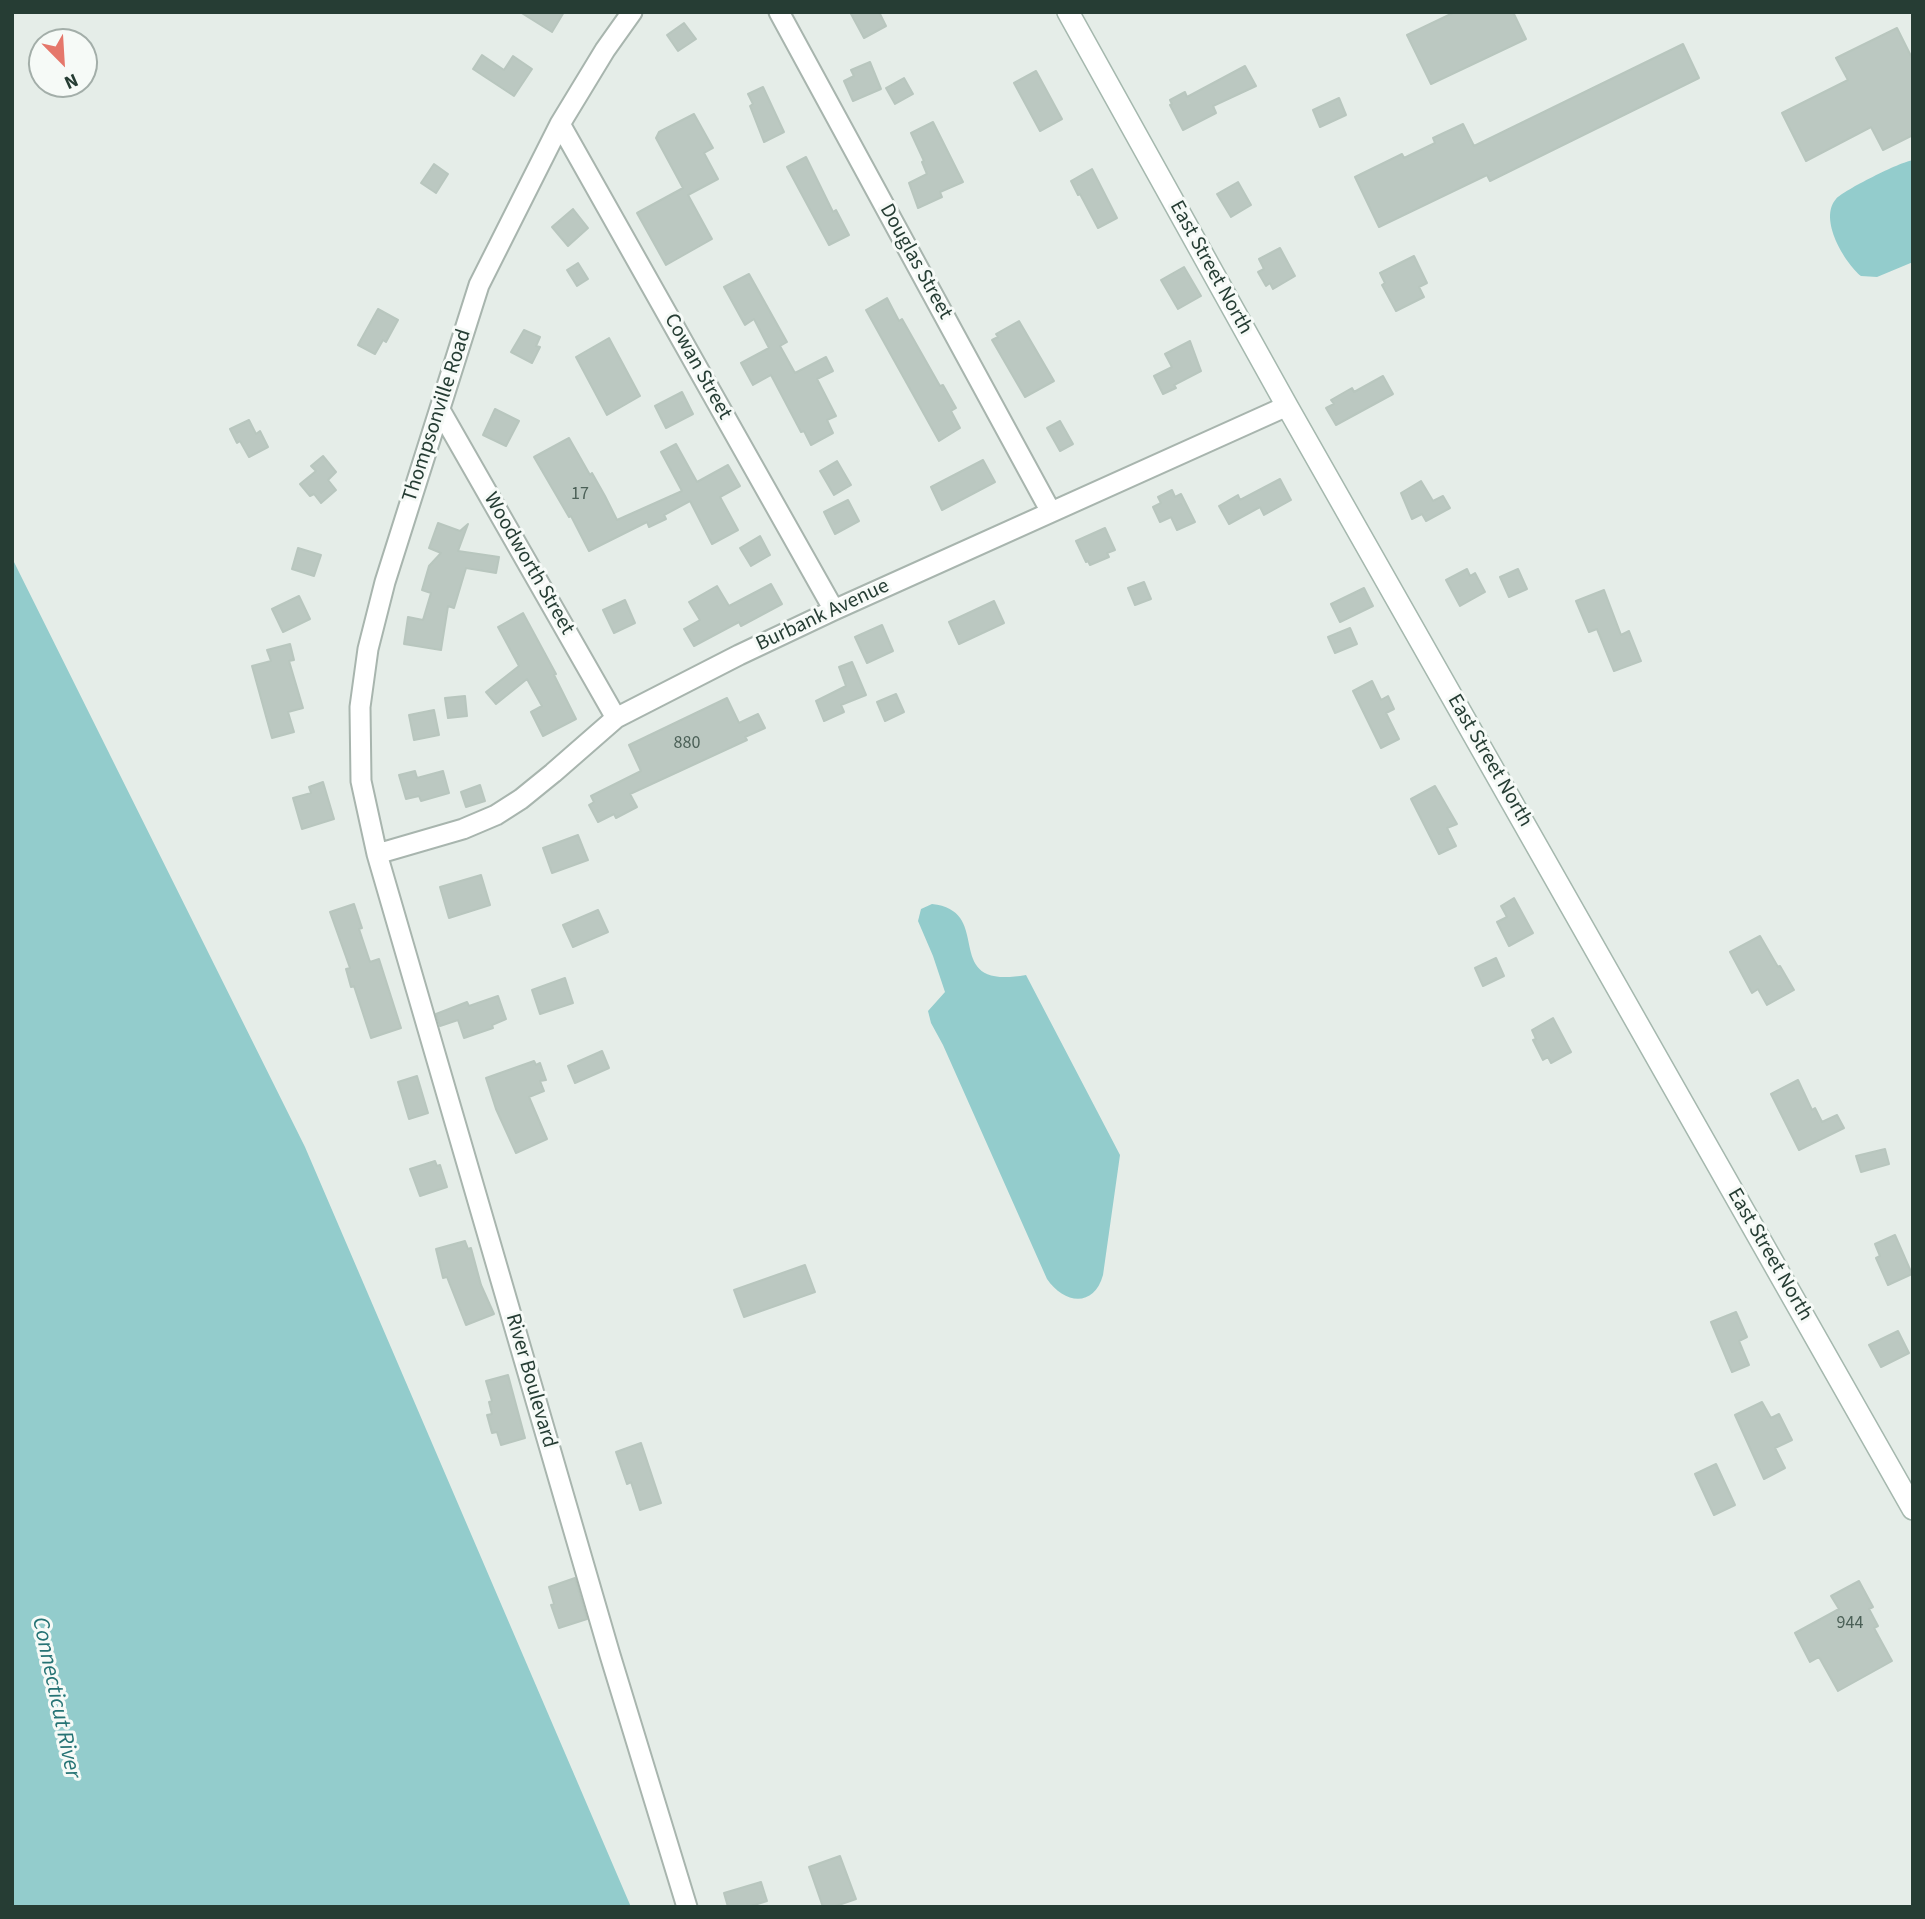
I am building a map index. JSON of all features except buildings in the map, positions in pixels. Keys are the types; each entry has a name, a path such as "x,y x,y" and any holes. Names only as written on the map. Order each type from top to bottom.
{"main road":[{"name":"East Street North","path":"1068,12 1287,405 1913,1509"}],"street":[{"name":"Thompsonville Road","path":"377,855 361,781 360,707 368,649 385,582 479,285 560,124 605,50 632,12"},
{"name":"Douglas Street","path":"779,12 1051,512"},
{"name":"Cowan Street","path":"560,124 834,610"},
{"name":"Burbank Avenue","path":"377,855 463,829 496,815 553,774 616,718 739,655 1287,405"},
{"name":"Woodworth Street","path":"440,410 616,718"},
{"name":"River Boulevard","path":"377,855 610,1655 687,1907"}],"water":[{"path":"1913,160 1913,262 1877,277 1861,276 1841,251 1836,240 1830,218 1831,208 1836,199 1850,189"},
{"name":"Connecticut River","path":"12,558 305,1147 631,1907 12,1907"},
{"path":"932,904 951,910 962,920 974,961 983,972 999,977 1026,975 1120,1155 1103,1275 1099,1286 1086,1297 1078,1299 1062,1294 1047,1279 931,1023 928,1011 945,992 918,921 921,909"}]}
